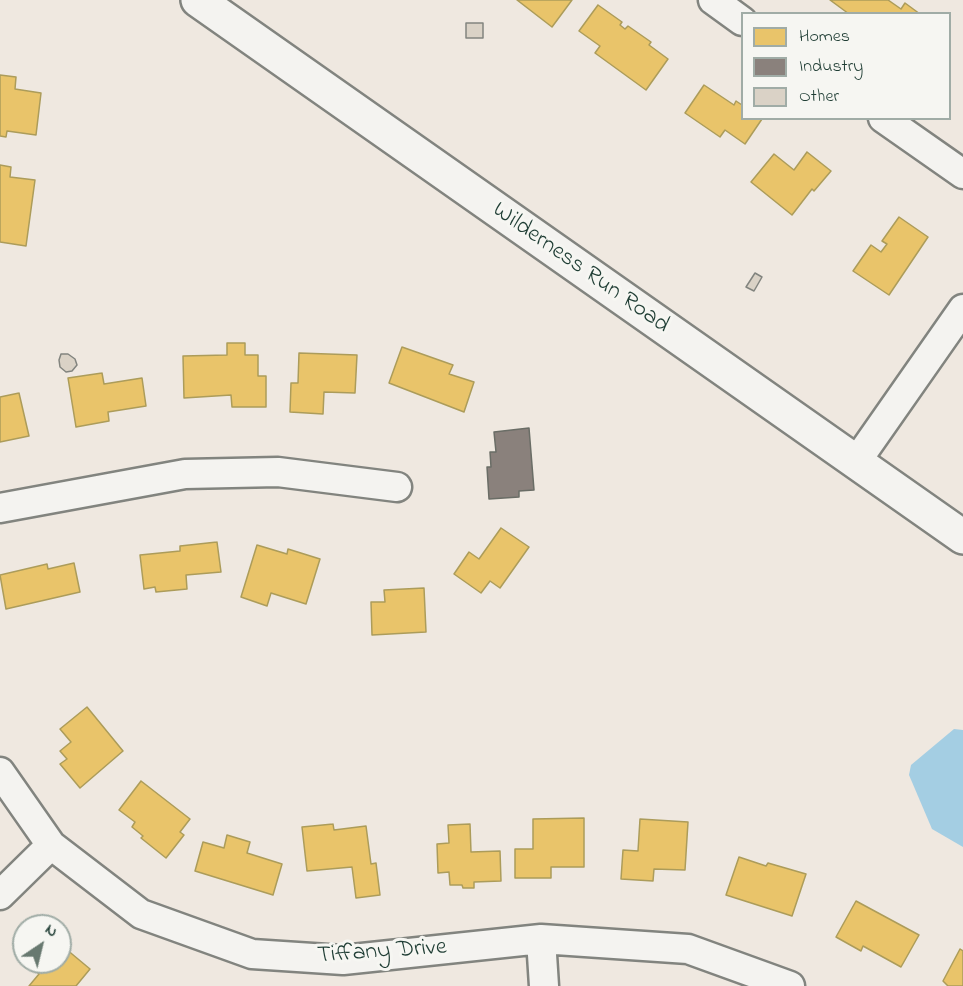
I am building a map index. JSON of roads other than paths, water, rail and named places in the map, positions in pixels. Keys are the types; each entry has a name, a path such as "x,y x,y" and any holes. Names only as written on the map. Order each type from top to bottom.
{"street":[{"name":"Wilderness Run Road","path":"198,0 963,537"},
{"path":"886,120 963,174"},
{"path":"856,462 963,309"},
{"path":"0,508 185,474 278,472 397,487"},
{"name":"Tiffany Drive","path":"0,772 51,845 141,914 252,954 343,960 541,939 688,949 790,986"},
{"path":"0,895 51,845"},
{"path":"541,939 544,986"}],"water":[{"path":"954,729 963,730 963,847 932,829 909,775 911,765"}]}
